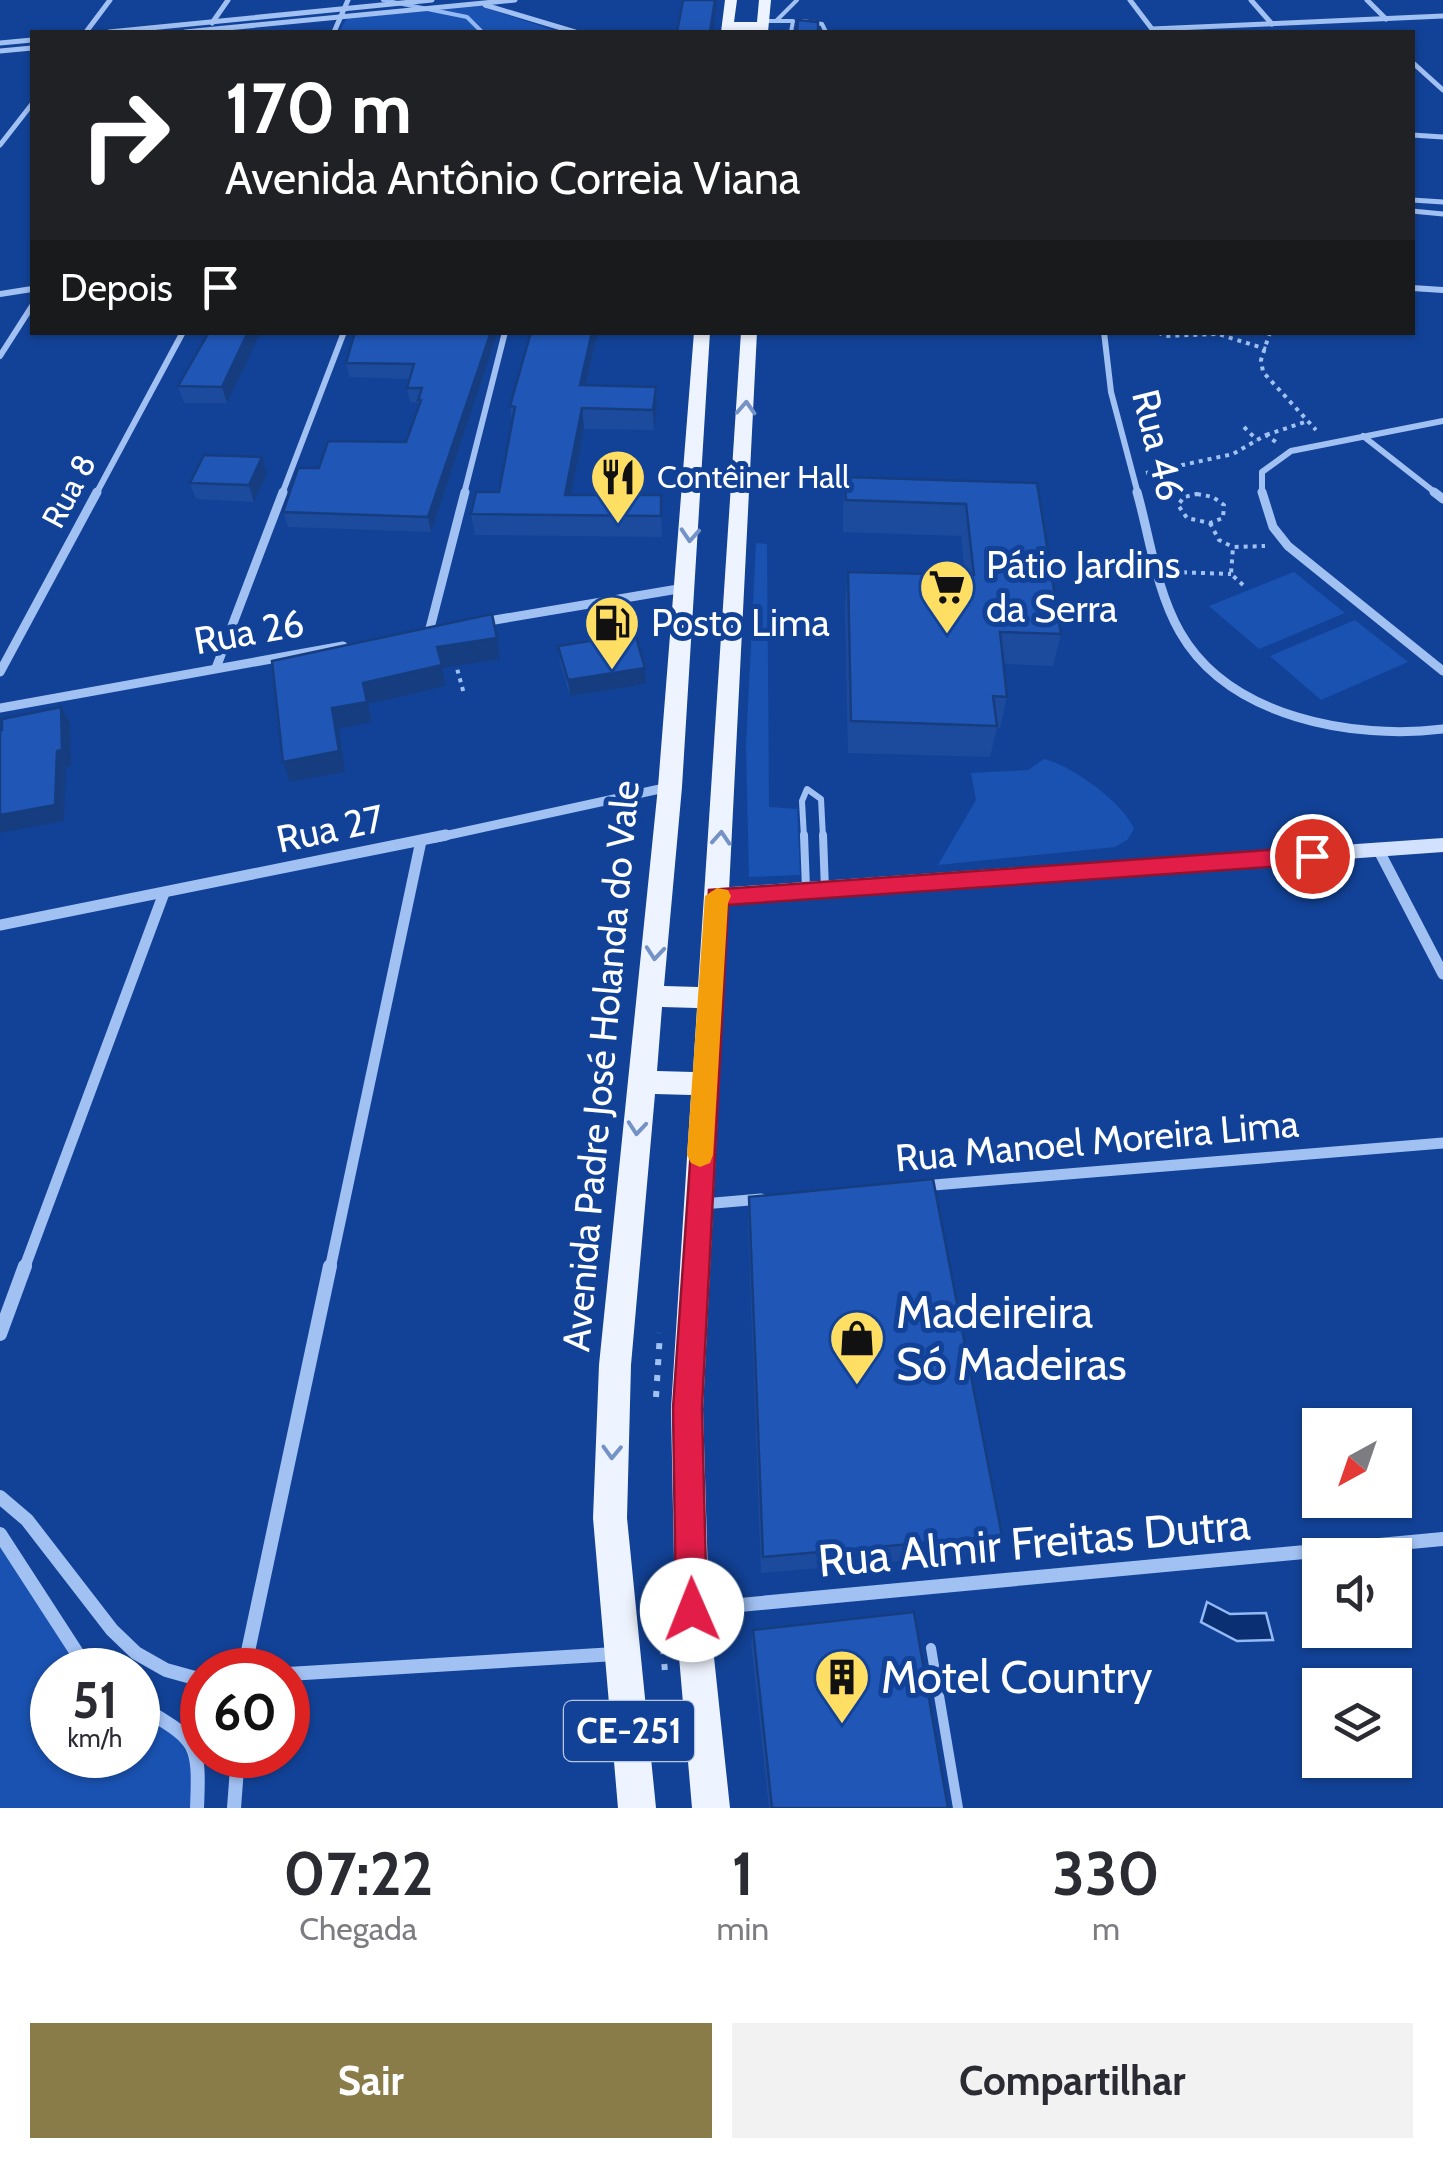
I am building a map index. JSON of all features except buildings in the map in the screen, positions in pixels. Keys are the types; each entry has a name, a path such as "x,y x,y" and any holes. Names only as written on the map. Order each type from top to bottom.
{"main road":[{"path":"731,0 728,29 766,25 765,0"},
{"name":"Avenida Padre José Holanda do Vale","path":"637,1808 610,1518 615,1365 670,786 702,335"},
{"name":"CE-251","path":"711,1808 692,1610 687,1408 749,335"},
{"path":"651,996 712,998"},
{"path":"641,1082 706,1084"}],"street":[{"path":"88,30 110,0"},
{"path":"208,30 228,0"},
{"path":"335,30 348,0"},
{"path":"130,30 432,0"},
{"path":"216,30 515,0"},
{"path":"1130,0 1152,29 1443,16"},
{"path":"1251,0 1272,24"},
{"path":"1368,0 1386,19"},
{"path":"477,2 568,30"},
{"path":"0,42 30,40"},
{"path":"0,51 30,48"},
{"path":"1415,65 1443,90"},
{"path":"0,145 30,107"},
{"path":"1415,135 1443,137"},
{"path":"1415,200 1443,202"},
{"path":"1415,211 1443,214"},
{"path":"1415,288 1443,290"},
{"path":"0,294 30,289"},
{"path":"0,356 30,309"},
{"name":"Rua 8","path":"0,672 181,335"},
{"path":"216,668 343,335"},
{"path":"428,632 504,335"},
{"name":"Rua 46","path":"1104,335 1107,364 1133,476 1160,572 1182,636 1199,659 1251,695 1310,719 1376,733 1443,729"},
{"path":"1443,421 1292,451 1268,464 1261,484 1268,514 1288,546 1443,671"},
{"path":"1363,436 1443,498"},
{"path":"464,626 686,588"},
{"path":"409,635 446,629"},
{"name":"Rua 26","path":"0,708 352,645"},
{"name":"Rua 27","path":"0,925 422,841 670,786"},
{"path":"249,1648 422,841"},
{"path":"717,896 1443,846"},
{"path":"1380,851 1443,974"},
{"path":"0,1334 164,894"},
{"name":"Rua Manoel Moreira Lima","path":"913,1186 1443,1143"},
{"path":"697,1204 775,1198"},
{"path":"0,1496 52,1551 99,1616 141,1660 180,1676"},
{"path":"0,1534 74,1648"},
{"name":"Rua Almir Freitas Dutra","path":"692,1610 1443,1538"},
{"path":"310,1673 621,1654"},
{"path":"160,1719 180,1731 199,1757 197,1808"},
{"path":"234,1808 236,1778"}],"lane":[{"path":"766,25 798,0"},
{"path":"766,25 792,21 822,24 825,30"},
{"path":"792,21 792,30"},
{"path":"807,789 821,800 826,866 815,891 808,866 802,800 807,789"},
{"path":"930,1648 958,1808"}],"path":[{"path":"1162,335 1190,335"},
{"path":"1221,335 1266,348"},
{"path":"1269,335 1260,360 1263,372 1328,443"},
{"path":"1133,476 1233,454 1266,435 1308,421"},
{"path":"1244,428 1256,440"},
{"path":"1266,435 1292,451"},
{"path":"1210,523 1226,514 1224,505 1213,497 1197,494 1184,497 1178,504 1188,518 1210,523 1220,540 1233,547 1288,546"},
{"path":"1231,574 1233,547"},
{"path":"1160,572 1231,574 1242,585"},
{"path":"446,629 464,694"}],"shaded area":[{"path":"480,6 553,30 340,30 347,18"},
{"path":"756,543 767,544 769,807 797,809 800,875 749,877 746,747"},
{"path":"1294,572 1345,613 1259,649 1209,606"},
{"path":"1355,620 1408,662 1321,700 1270,656"},
{"path":"1044,759 1082,777 1120,808 1134,829 1127,840 1115,847 938,865 976,800 971,773 1028,770"},
{"path":"0,1534 74,1648 30,1648 30,1778 160,1778 160,1724 180,1741 180,1778 198,1778 197,1808 0,1808"},
{"path":"1207,1602 1230,1614 1266,1613 1273,1640 1237,1641 1201,1622"}],"waterway":[{"path":"383,0 467,17 480,30"}],"slow traffic":[{"path":"700,1155 720,896"}],"place":[{"name":"Contêiner Hall","path":"618,526"},
{"name":"Pátio Jardins da Serra","path":"947,636"},
{"name":"Posto Lima","path":"612,672"},
{"name":"Madeireira Só Madeiras","path":"857,1387"},
{"name":"Motel Country","path":"842,1726"}],"route":[{"path":"692,1610 687,1408 717,896 1312,856"}]}
